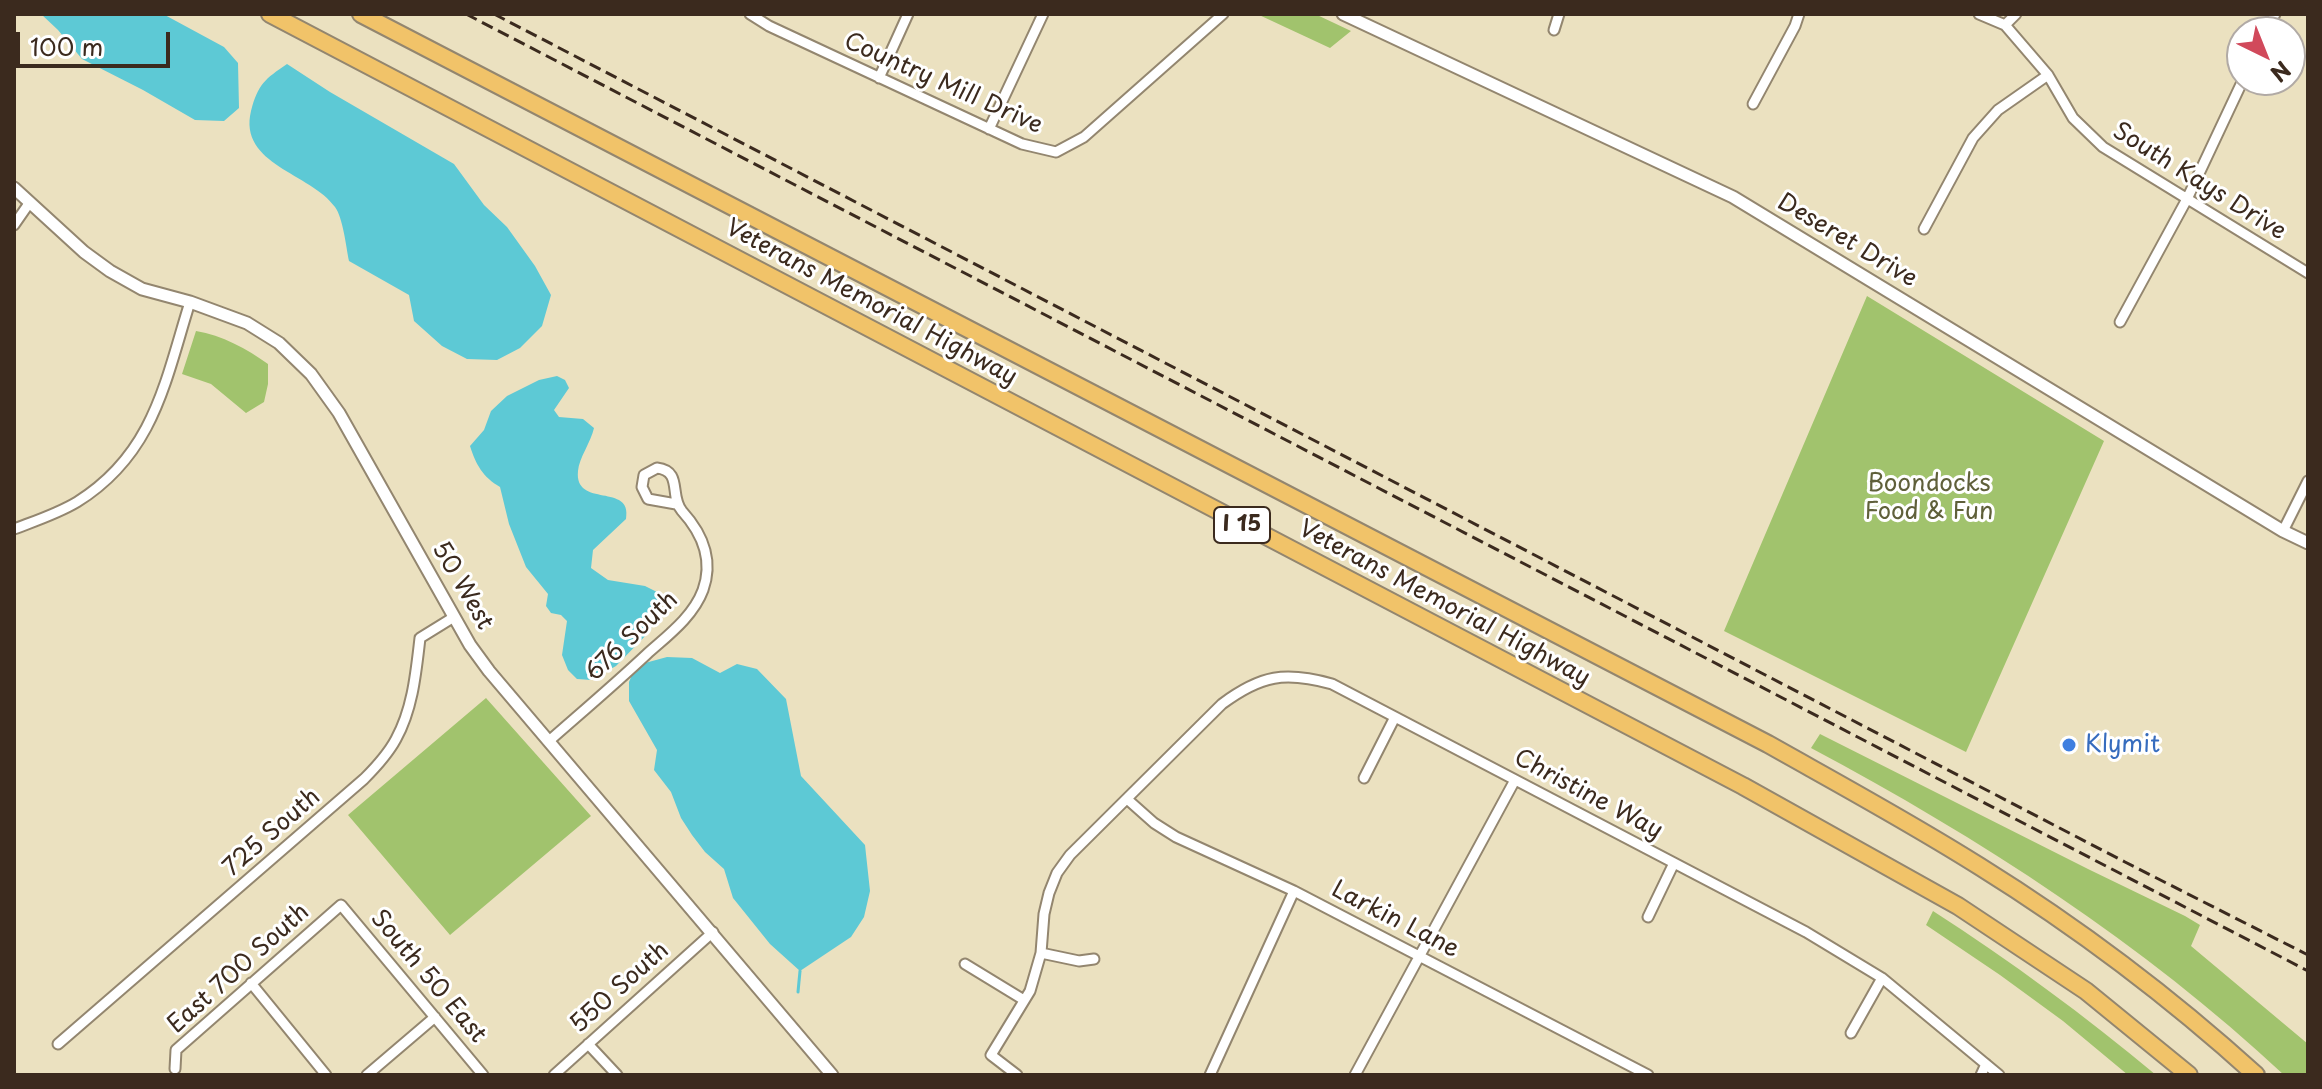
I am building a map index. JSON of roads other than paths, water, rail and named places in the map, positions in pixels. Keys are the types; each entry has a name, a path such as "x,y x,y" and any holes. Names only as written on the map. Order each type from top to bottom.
{"highway":[{"name":"Veterans Memorial Highway","path":"270,14 1770,801 1958,906 2086,991 2189,1075"},
{"name":"Veterans Memorial Highway","path":"361,14 1768,744 1980,866 2108,952 2256,1075"}],"street":[{"name":"Country Mill Drive","path":"750,14 769,26 989,129 1030,147 1056,152 1084,137 1223,14"},
{"path":"769,26 774,14"},
{"path":"879,78 908,14"},
{"path":"989,129 1043,14"},
{"name":"Deseret Drive","path":"1343,14 1733,197 2283,531 2308,543"},
{"path":"1554,30 1559,14"},
{"path":"1753,104 1799,14"},
{"name":"South Kays Drive","path":"1979,14 2005,25 2048,75 2073,118 2103,147 2308,273"},
{"path":"2005,25 2016,14"},
{"path":"1924,229 1973,138 1998,110 2048,75"},
{"path":"2120,322 2187,199 2235,96"},
{"name":"50 West","path":"14,188 84,252 110,271 142,289 190,302 247,323 279,343 311,374 339,413 470,645 489,671 832,1075"},
{"path":"14,225 30,202"},
{"path":"14,529 75,503 126,460 158,407 190,302"},
{"name":"676 South","path":"549,741 689,614 703,592 707,562 703,541 698,529 676,504 674,477 670,472 657,468 644,475 642,487 648,499 676,504"},
{"path":"2283,531 2308,481"},
{"name":"725 South","path":"58,1044 364,779 396,740 405,719 414,685 420,638 454,617"},
{"name":"Christine Way","path":"1017,1075 991,1055 1030,991 1041,953 1044,914 1057,873 1070,855 1222,704 1243,689 1266,679 1299,677 1332,684 1806,932 1882,978 1999,1075"},
{"path":"1364,778 1395,717"},
{"path":"1355,1075 1515,780"},
{"name":"Larkin Lane","path":"1127,799 1154,823 1176,837 1294,891 1648,1075"},
{"path":"1648,917 1674,863"},
{"path":"1210,1075 1294,891"},
{"name":"East 700 South","path":"175,1069 176,1050 341,905"},
{"name":"South 50 East","path":"341,905 483,1075"},
{"name":"550 South","path":"554,1075 713,932"},
{"path":"1041,953 1079,961 1094,959"},
{"path":"965,964 1024,1000"},
{"path":"1851,1033 1882,978"},
{"path":"251,983 326,1075"},
{"path":"367,1075 435,1017"},
{"path":"588,1044 617,1075"},
{"path":"1981,1075 1986,1064"}],"water":[{"path":"41,14 163,14 224,47 238,63 239,108 224,121 195,120 82,59"},
{"path":"287,64 454,164 484,205 507,227 551,295 542,326 520,348 497,360 467,359 442,346 414,321 409,295 349,261 335,207 324,195 266,156 255,144 250,129 256,94 268,78"},
{"path":"557,376 565,380 569,388 554,410 559,417 583,419 594,428 579,466 579,482 593,493 621,501 626,508 626,519 593,550 591,568 608,580 645,586 657,592 659,603 652,613 651,630 616,666 591,680 577,679 568,670 562,655 567,621 561,615 551,613 546,606 548,594 526,567 509,524 500,487 481,470 470,446 484,430 491,411 507,396 539,380"},
{"path":"667,657 692,658 720,673 737,664 757,669 786,699 801,776 865,845 870,891 864,917 851,937 800,971 770,944 733,898 724,869 692,835 681,818 671,792 654,770 657,750 629,701 629,682 634,670 645,663"}],"waterway":[{"path":"798,992 800,971"}],"railway":[{"path":"466,14 2308,971"},
{"path":"494,14 2308,955"}],"place":[{"name":"Klymit","path":"2069,745"}],"park label":[{"name":"Boondocks Food & Fun","path":"1929,498"}]}
